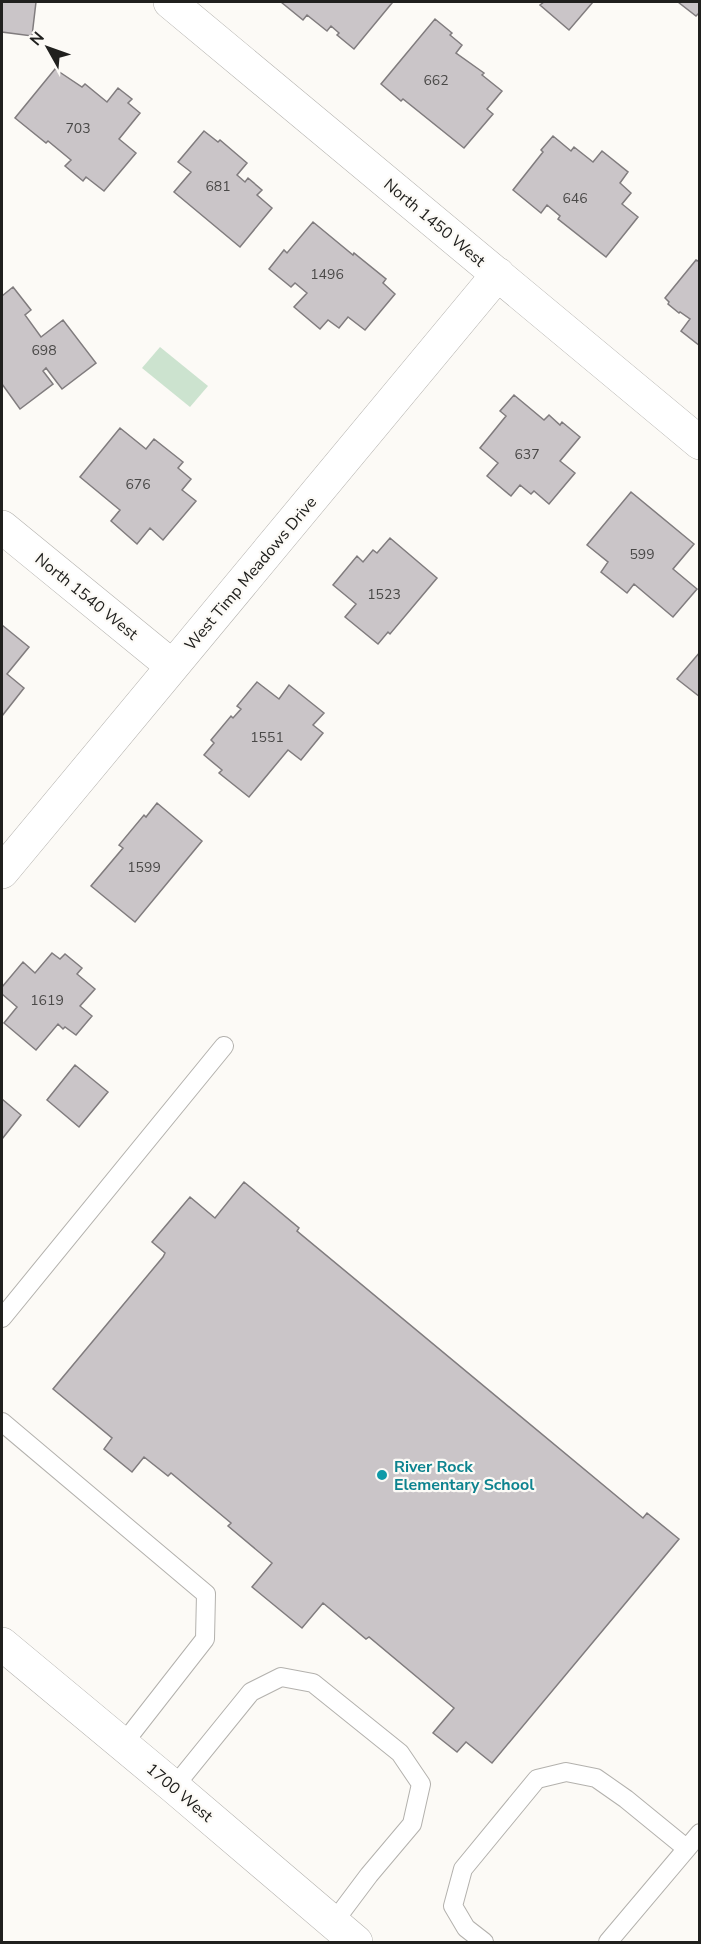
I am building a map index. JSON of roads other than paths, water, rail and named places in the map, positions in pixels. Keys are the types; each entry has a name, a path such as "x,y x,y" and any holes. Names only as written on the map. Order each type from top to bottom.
{"street":[{"name":"North 1450 West","path":"170,2 699,442"},
{"name":"West Timp Meadows Drive","path":"2,872 498,274"},
{"name":"North 1540 West","path":"2,526 172,666"},
{"name":"1700 West","path":"2,1644 174,1786 335,1936"}],"lane":[{"path":"2,1318 224,1046"},
{"path":"2,1422 206,1594 205,1640 123,1744"},
{"path":"174,1786 251,1692 282,1677 313,1683 400,1753 420,1784 412,1824 364,1881 335,1936"},
{"path":"484,1942 466,1928 453,1906 463,1869 537,1779 566,1772 596,1778 686,1848"},
{"path":"608,1942 699,1833"}],"place":[{"name":"River Rock Elementary School","path":"382,1475"}]}
